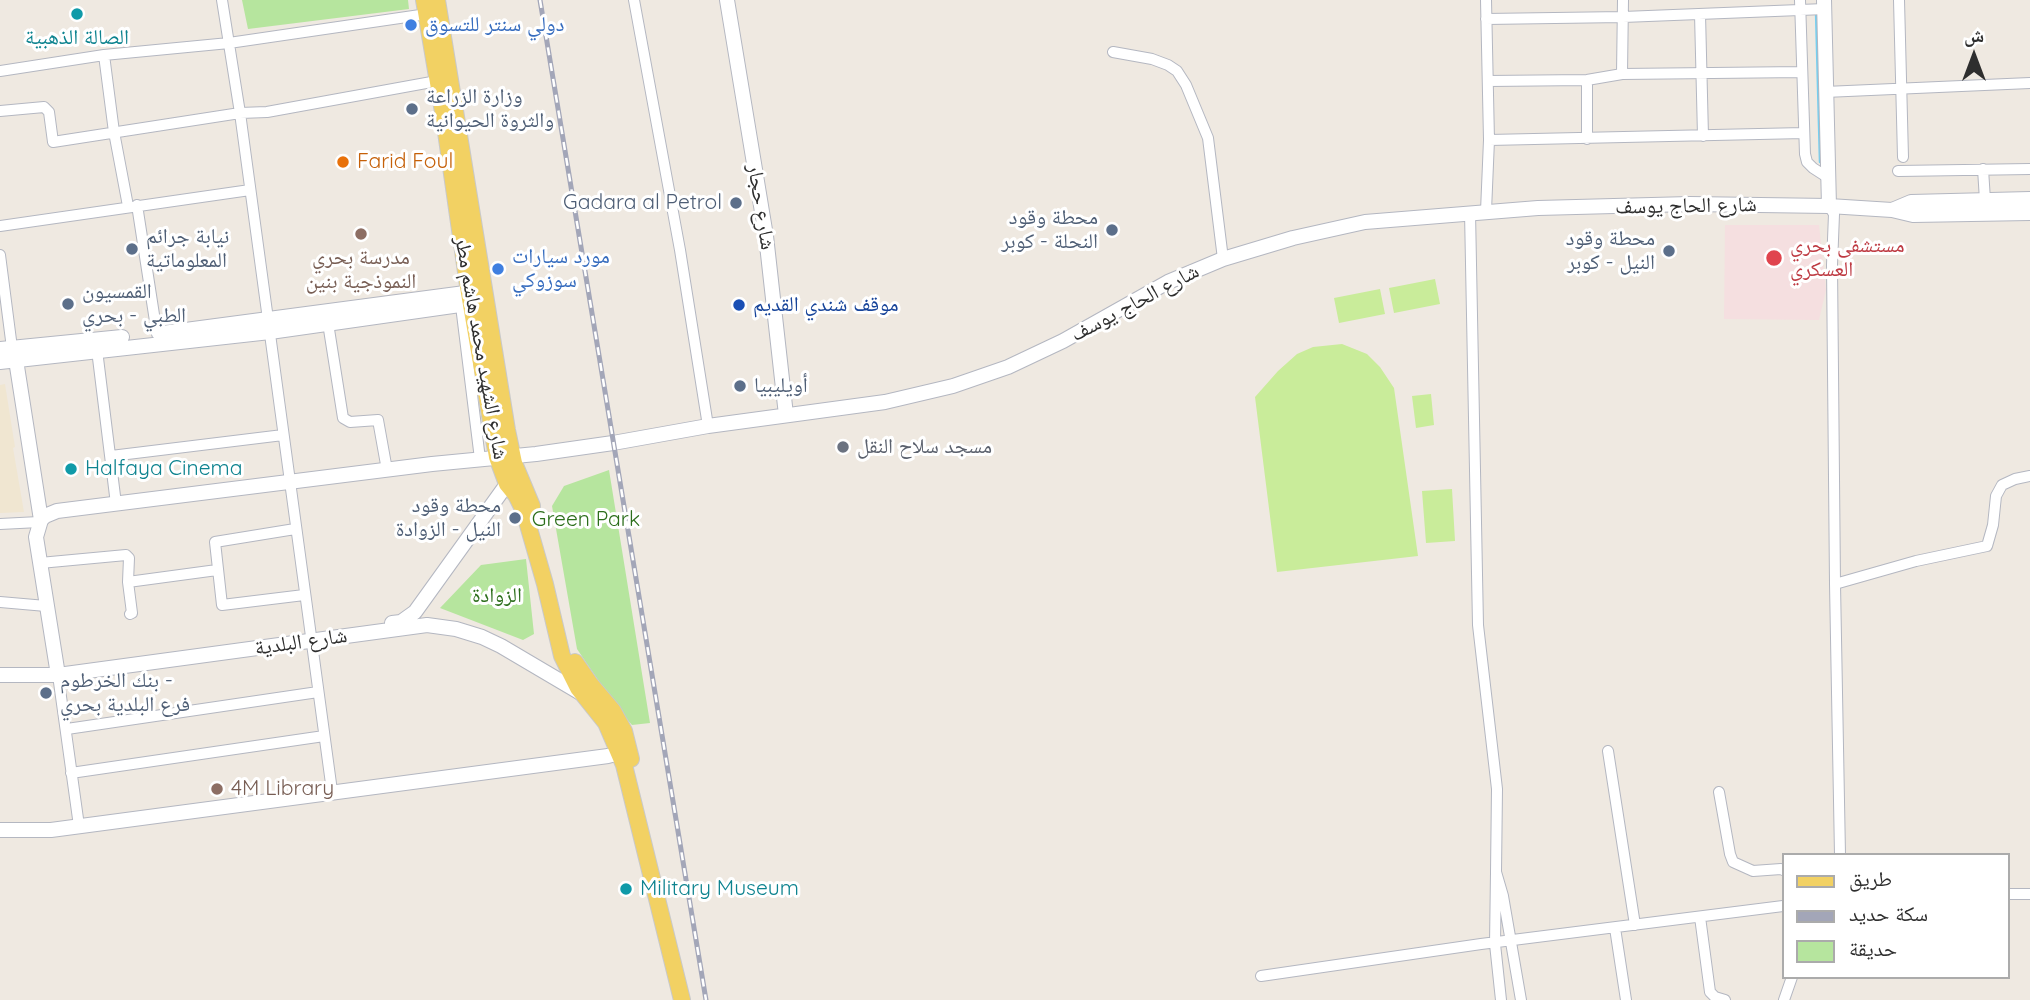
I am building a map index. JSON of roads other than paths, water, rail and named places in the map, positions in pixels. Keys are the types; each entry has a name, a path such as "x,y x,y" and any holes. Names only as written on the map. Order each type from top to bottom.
{"main road":[{"name":"شارع الشهيد محمد هاشم مطر","path":"437,0 474,299"},
{"name":"شارع حجار","path":"727,0 766,236 786,415"},
{"path":"1814,6 1825,92 1829,206"},
{"name":"شارع الشهيد محمد هاشم مطر","path":"425,7 507,484 524,511 562,656 578,688 606,723 620,753 647,851 682,1000"},
{"name":"شارع الحاج يوسف","path":"1892,210 1912,202 2030,200"},
{"name":"شارع الحاج يوسف","path":"40,521 57,511 613,443 708,426 885,402 953,386 1008,368 1063,341 1168,282 1223,259 1293,238 1365,222 1486,211 1690,204 1829,206 1892,210 1913,215 2030,213"},
{"path":"0,362 9,352 157,334 328,323 474,299"},
{"path":"9,352 97,350 474,299"},
{"path":"9,352 40,521 36,537 57,672"},
{"name":"شارع الشهيد محمد هاشم مطر","path":"504,456 539,525 570,653 582,673 613,711 624,731 656,852 666,912 688,1000"},
{"name":"شارع البلدية","path":"311,638 401,622 415,612 507,484"},
{"name":"شارع البلدية","path":"0,675 57,672 427,625 456,629 501,646 585,696"},
{"name":"شارع البلدية","path":"0,666 57,672"},
{"path":"0,830 35,831 79,826 608,757 620,753"}],"street":[{"path":"222,0 240,113 332,791"},
{"path":"634,0 680,250 708,426"},
{"path":"1486,0 1489,140 1486,211"},
{"path":"1622,74 1623,0"},
{"path":"1899,0 1903,157"},
{"path":"1486,19 1700,14 1814,6 1802,72 1804,133 1807,162 1827,177"},
{"path":"0,71 104,55 229,43 425,7"},
{"path":"1700,14 1703,136"},
{"path":"1114,52 1153,59 1168,65 1177,71 1186,85 1208,138 1223,259"},
{"path":"104,55 114,132 133,205 157,334"},
{"path":"1488,81 1587,80 1622,74 1802,72"},
{"path":"1587,80 1587,139"},
{"path":"0,111 44,107 49,112 53,142 240,113 267,112 437,81"},
{"path":"1825,92 2030,83"},
{"path":"1489,140 1804,133"},
{"path":"1983,169 1985,200"},
{"path":"1898,171 2030,169"},
{"path":"0,226 250,190"},
{"path":"1829,206 1834,214 1832,265 1840,853"},
{"path":"1470,212 1478,625 1497,789 1495,944 1501,1000"},
{"path":"0,255 9,352"},
{"path":"474,299 480,459"},
{"path":"328,323 343,418 350,422 373,419 380,422 387,470"},
{"path":"97,350 116,504"},
{"path":"111,456 283,435"},
{"path":"1835,584 1916,561 1987,546 1996,496 2002,485 2030,476"},
{"path":"0,524 40,521"},
{"path":"295,529 215,542 217,570 223,606 304,595"},
{"path":"40,563 126,555 129,558 130,614"},
{"path":"128,582 217,570"},
{"path":"0,603 46,606"},
{"path":"57,672 79,826"},
{"path":"67,729 318,692"},
{"path":"71,773 324,736"},
{"path":"1608,751 1635,925"},
{"path":"1720,792 1733,862 1753,872 1782,870"},
{"path":"1496,872 1503,896 1521,1000"},
{"path":"2009,894 2030,894"},
{"path":"1261,976 1782,906"},
{"path":"1700,917 1710,992 1716,998 1725,1000"},
{"path":"1615,928 1626,1000"},
{"path":"1784,1000 1791,979"}],"waterway":[{"path":"1816,11 1820,162"}],"railway":[{"path":"540,0 706,1000"}],"place":[{"name":"الصالة الذهبية","path":"77,14"},
{"name":"دولي سنتر للتسوق","path":"411,25"},
{"name":"وزارة الزراعة والثروة الحيوانية","path":"412,109"},
{"name":"Farid Foul","path":"343,162"},
{"name":"Gadara al Petrol","path":"736,203"},
{"name":"محطة وقود النحلة - كوبر","path":"1112,230"},
{"name":"مدرسة بحري النموذجية بنين","path":"361,234"},
{"name":"نيابة جرائم المعلوماتية","path":"132,249"},
{"name":"محطة وقود النيل - كوبر","path":"1669,251"},
{"name":"مستشفى بحري العسكري","path":"1774,258"},
{"name":"مورد سيارات سوزوكي","path":"498,269"},
{"name":"القمسيون الطبي - بحري","path":"68,304"},
{"name":"موقف شندي القديم","path":"739,305"},
{"name":"أويليبيا","path":"740,386"},
{"name":"مسجد سلاح النقل","path":"843,447"},
{"name":"Halfaya Cinema","path":"71,469"},
{"name":"محطة وقود النيل - الزوادة","path":"515,518"},
{"name":"بنك الخرطوم - فرع البلدية بحري","path":"46,693"},
{"name":"4M Library","path":"217,789"},
{"name":"Military Museum","path":"626,889"}],"park label":[{"name":"Green Park","path":"586,520"},
{"name":"الزوادة","path":"497,596"}]}
